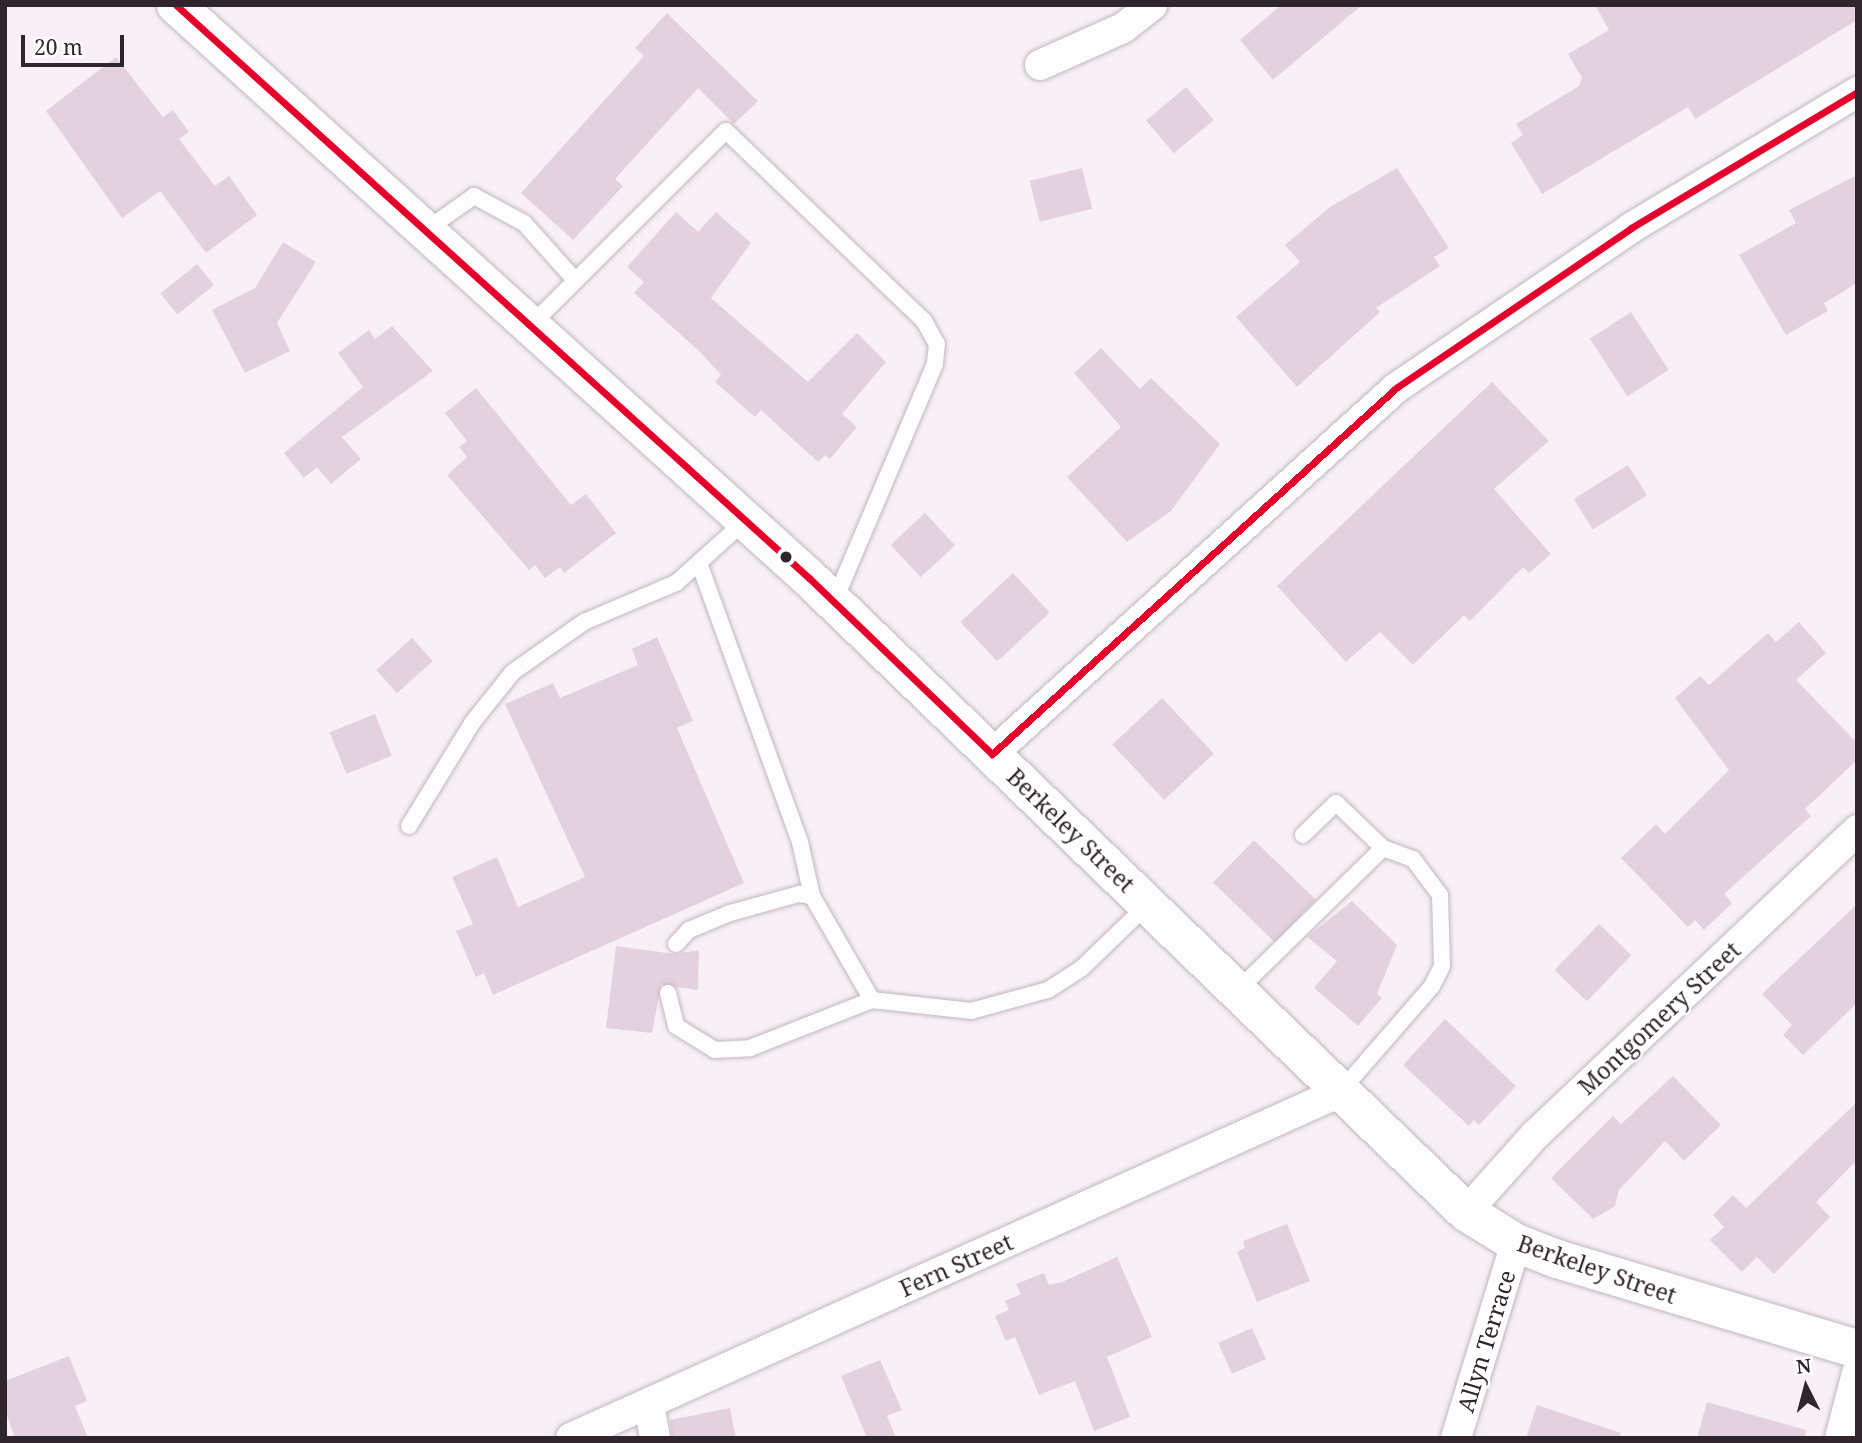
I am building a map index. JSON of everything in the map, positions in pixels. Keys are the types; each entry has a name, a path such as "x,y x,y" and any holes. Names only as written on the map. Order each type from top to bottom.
{"street":[{"name":"Berkeley Street","path":"176,5 834,603 1466,1212 1516,1243 1857,1349"},
{"path":"1040,65 1123,28 1152,5"},
{"path":"992,754 1396,388 1630,228 1857,92"},
{"name":"Montgomery Street","path":"1466,1212 1535,1135 1857,830"},
{"name":"Fern Street","path":"571,1438 1340,1092"},
{"name":"Allyn Terrace","path":"1456,1438 1516,1243"},
{"path":"1840,1438 1857,1373"},
{"path":"649,1404 655,1438"}],"lane":[{"path":"531,325 726,131 924,321 937,344 935,364 878,485 834,603"},
{"path":"426,230 474,196 524,223 575,280"},
{"path":"409,826 472,723 513,672 584,622 676,583 746,521"},
{"path":"699,562 800,842 812,897 872,1000"},
{"path":"1303,835 1336,803 1383,848 1413,859 1440,895 1442,966 1432,986 1340,1092"},
{"path":"1237,991 1383,848"},
{"path":"676,944 689,930 730,913 799,894 812,897"},
{"path":"668,993 676,1026 716,1050 750,1048 872,1000 920,1010 1010,1005 1082,968 1148,904"}],"building":[{"path":"1281,5 1362,5 1273,80 1240,40"},
{"path":"1595,5 1857,5 1857,20 1695,119 1688,107 1542,194 1511,143 1523,135 1516,124 1579,86 1582,78 1568,54 1609,30"},
{"path":"667,13 758,101 734,124 698,88 615,179 623,186 573,240 521,193 644,56 635,48"},
{"path":"116,57 163,117 173,110 189,132 179,139 215,186 229,176 257,215 206,253 160,191 122,218 46,111"},
{"path":"1186,87 1214,120 1174,153 1146,120"},
{"path":"1082,168 1092,209 1040,222 1030,181"},
{"path":"1397,168 1449,248 1434,257 1440,266 1376,308 1380,312 1297,387 1236,317 1300,262 1285,245 1330,207"},
{"path":"1857,175 1857,283 1824,303 1828,311 1786,335 1739,255 1796,223 1789,210"},
{"path":"676,212 698,232 716,212 751,243 711,298 808,382 857,333 886,362 842,414 857,427 830,459 825,455 818,462 761,410 755,417 715,382 721,375 699,351 634,293 644,282 627,267"},
{"path":"283,242 316,262 277,323 290,351 245,373 212,310 255,288"},
{"path":"197,264 214,285 177,315 160,294"},
{"path":"1631,312 1669,370 1627,397 1590,339"},
{"path":"392,326 433,371 342,437 361,459 331,484 317,467 304,478 284,453 363,387 338,353 369,330 375,339"},
{"path":"1101,348 1140,389 1151,378 1220,444 1171,511 1127,542 1067,477 1121,427 1074,373"},
{"path":"1492,382 1549,441 1494,489 1551,554 1529,573 1523,567 1470,621 1464,615 1413,665 1380,632 1346,662 1277,586"},
{"path":"476,388 571,505 586,494 616,533 564,573 560,567 545,578 535,565 529,570 447,475 467,457 459,447 467,441 445,413"},
{"path":"1628,465 1647,496 1593,529 1574,499"},
{"path":"925,513 955,545 921,577 891,545"},
{"path":"1013,573 1050,612 997,662 960,622"},
{"path":"1799,622 1826,653 1796,680 1857,743 1857,760 1805,809 1811,816 1724,894 1732,903 1704,930 1695,920 1688,927 1621,858 1656,824 1665,834 1729,770 1675,698 1700,676 1709,685 1768,633 1776,642"},
{"path":"657,637 693,721 677,728 744,883 493,995 484,973 476,977 456,931 473,924 452,877 497,857 518,907 585,877 505,704 553,683 560,698 638,665 632,649"},
{"path":"412,638 433,661 397,693 376,670"},
{"path":"1162,698 1214,754 1164,800 1112,744"},
{"path":"375,714 392,756 346,774 330,732"},
{"path":"1254,840 1316,900 1275,942 1213,882"},
{"path":"1352,901 1397,945 1377,994 1382,998 1358,1026 1314,988 1337,961 1307,937"},
{"path":"1857,904 1857,1003 1803,1055 1783,1035 1792,1025 1762,994"},
{"path":"1599,924 1631,955 1587,1001 1555,970"},
{"path":"616,946 674,954 699,950 698,990 661,985 652,1033 606,1028"},
{"path":"1445,1019 1516,1086 1479,1125 1474,1120 1469,1126 1403,1065"},
{"path":"1673,1076 1721,1125 1684,1161 1665,1141 1619,1190 1615,1206 1593,1219 1551,1178 1613,1116 1621,1124"},
{"path":"1857,1102 1857,1160 1816,1202 1830,1217 1774,1274 1757,1257 1742,1272 1710,1240 1724,1227 1713,1215 1733,1195 1746,1208"},
{"path":"1287,1224 1310,1281 1257,1302 1237,1252 1245,1248 1243,1241"},
{"path":"1117,1257 1152,1337 1107,1357 1130,1417 1094,1431 1075,1381 1039,1395 1015,1337 1006,1341 995,1316 1009,1310 1005,1301 1021,1294 1016,1284 1044,1273 1049,1285 1062,1282"},
{"path":"1252,1328 1266,1359 1232,1374 1218,1343"},
{"path":"69,1356 87,1401 75,1406 88,1438 15,1438 5,1410 5,1381"},
{"path":"880,1360 902,1410 887,1416 896,1438 867,1438 841,1376"},
{"path":"1707,1402 1806,1430 1805,1438 1697,1438"},
{"path":"1537,1405 1621,1433 1620,1438 1526,1438"},
{"path":"730,1408 736,1438 672,1438 670,1420"}],"transit line":[{"path":"176,5 809,578 992,754 1396,388 1631,228 1857,92"}]}
